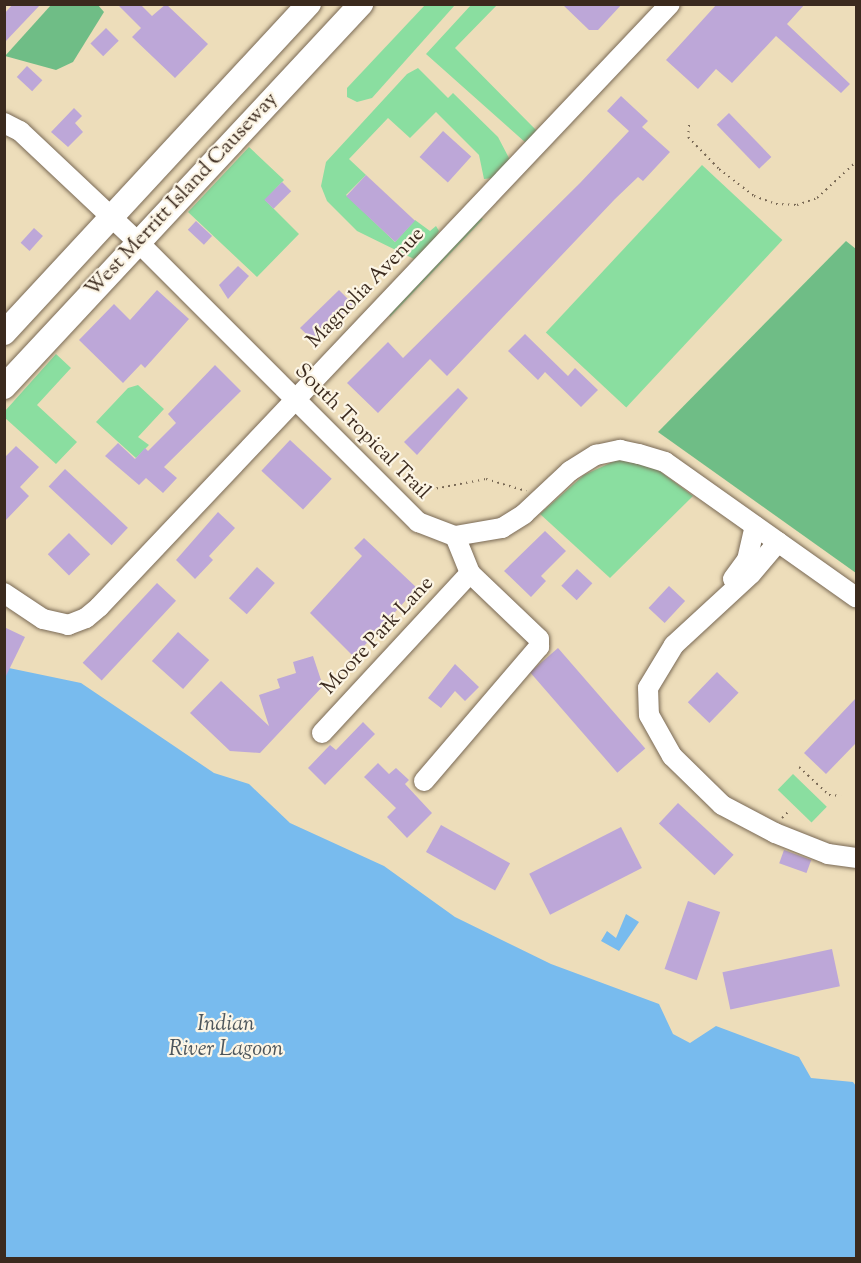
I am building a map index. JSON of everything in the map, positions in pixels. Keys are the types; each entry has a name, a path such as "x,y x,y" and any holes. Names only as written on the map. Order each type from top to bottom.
{"main road":[{"name":"West Merritt Island Causeway","path":"4,387 361,4"},
{"name":"West Merritt Island Causeway","path":"4,333 305,6"}],"street":[{"name":"Magnolia Avenue","path":"4,593 43,619 68,625 86,618 670,4"},
{"name":"South Tropical Trail","path":"4,123 20,131 139,243 295,398 395,503 418,522 455,536"},
{"path":"424,781 538,647 539,639 470,573 455,536 502,528 524,514 570,471 596,455 620,450 665,462 856,597"},
{"path":"723,597 747,560 755,526"},
{"path":"778,542 751,574 682,636 654,673 646,702 660,739 682,767 714,798 747,821 828,854 856,858"},
{"name":"Moore Park Lane","path":"322,733 470,573"}],"path":[{"path":"689,125 688,137 719,170 754,196 776,204 797,205 817,198 856,162"},
{"path":"406,490 419,493 486,479 517,490 535,489"},
{"path":"799,767 829,795 840,796"}],"green space":[{"path":"51,5 98,5 104,12 73,62 56,70 5,56"},
{"path":"425,5 455,5 372,98 357,102 347,97 347,88"},
{"path":"471,5 497,5 455,48 537,131 526,143 426,54"},
{"path":"418,68 448,98 453,93 498,137 510,160 493,178 484,179 479,155 436,112 410,138 388,118 349,159 366,175 346,195 395,242 415,220 430,231 436,226 439,231 434,240 414,259 357,231 327,201 321,186 326,162 407,74"},
{"path":"249,147 284,180 265,200 299,234 257,277 188,212"},
{"path":"702,165 782,240 626,407 546,332"},
{"path":"479,216 483,219 390,317 388,310"},
{"path":"846,241 856,249 856,573 658,432"},
{"path":"56,354 71,368 37,405 77,442 56,464 4,417 5,411"},
{"path":"138,385 164,409 138,437 149,445 136,458 96,422 128,388"},
{"path":"619,459 654,467 693,496 610,578 540,514 584,475"},
{"path":"793,774 827,807 812,822 778,790"}],"water":[{"name":"Indian River Lagoon","path":"4,667 81,683 214,773 249,784 290,823 384,866 455,917 551,964 659,1004 673,1034 690,1043 716,1026 799,1057 811,1078 853,1082 856,1086 856,1258 5,1258"},
{"path":"626,914 639,922 619,951 601,941 607,931 616,938"}],"building":[{"path":"13,4 41,4 4,43 4,14"},
{"path":"117,4 140,4 152,16 166,4 208,44 175,78 132,37 141,28"},
{"path":"562,4 622,4 598,30 589,30"},
{"path":"717,4 805,4 787,24 850,84 841,93 776,36 732,83 716,69 698,89 666,60"},
{"path":"106,28 119,41 103,56 90,44"},
{"path":"27,66 42,80 32,91 17,77"},
{"path":"621,96 648,121 642,127 670,152 643,181 638,177 615,199 447,376 430,359 378,413 347,383 388,342 403,358 580,183 629,131 607,111"},
{"path":"74,108 82,116 75,123 83,132 68,147 51,132"},
{"path":"729,113 771,157 759,169 717,125"},
{"path":"443,131 471,156 448,182 420,157"},
{"path":"366,175 415,221 395,242 346,196"},
{"path":"282,182 291,191 274,209 264,200"},
{"path":"196,221 212,236 204,245 188,230"},
{"path":"34,228 43,236 30,251 21,243"},
{"path":"238,266 249,276 228,299 219,285"},
{"path":"157,290 189,319 145,368 141,364 123,383 79,340 114,304 130,320"},
{"path":"339,290 353,304 317,344 300,328"},
{"path":"525,334 568,376 575,368 598,390 581,407 545,372 538,380 508,351"},
{"path":"215,365 241,391 164,467 177,478 163,493 146,478 139,485 105,456 118,443 135,459 145,448 148,451 176,423 168,414"},
{"path":"458,388 468,398 417,455 404,442"},
{"path":"290,440 332,479 303,510 261,471"},
{"path":"16,446 39,467 20,487 29,496 4,522 4,458"},
{"path":"65,469 128,528 112,545 49,487"},
{"path":"218,512 235,528 209,556 213,560 195,579 176,560"},
{"path":"545,531 566,551 541,576 546,581 531,597 504,571"},
{"path":"69,533 90,554 69,575 48,554"},
{"path":"364,538 417,588 354,657 310,613 362,556 354,548"},
{"path":"257,567 275,583 247,614 229,598"},
{"path":"577,569 592,583 577,600 561,586"},
{"path":"157,583 176,601 102,680 83,663"},
{"path":"669,586 685,601 665,623 649,608"},
{"path":"4,627 25,637 4,680"},
{"path":"178,632 209,660 183,689 152,661"},
{"path":"558,648 645,748 617,773 530,672"},
{"path":"313,656 323,686 260,753 230,751 190,713 221,681 269,726 259,695 280,688 277,679 296,673 293,662"},
{"path":"455,664 479,687 465,701 455,691 441,708 428,698"},
{"path":"717,672 739,693 709,723 688,702"},
{"path":"856,698 856,743 826,774 804,753"},
{"path":"363,722 375,734 325,785 308,768 330,745 336,750"},
{"path":"378,763 389,774 396,768 409,780 405,784 432,813 407,838 387,817 396,808 364,777"},
{"path":"678,803 734,855 714,875 659,823"},
{"path":"441,825 510,863 495,890 426,852"},
{"path":"621,827 642,868 550,915 529,874"},
{"path":"784,850 811,860 806,873 779,863"},
{"path":"688,901 720,912 697,980 665,969"},
{"path":"832,949 840,986 730,1009 722,972"}]}
